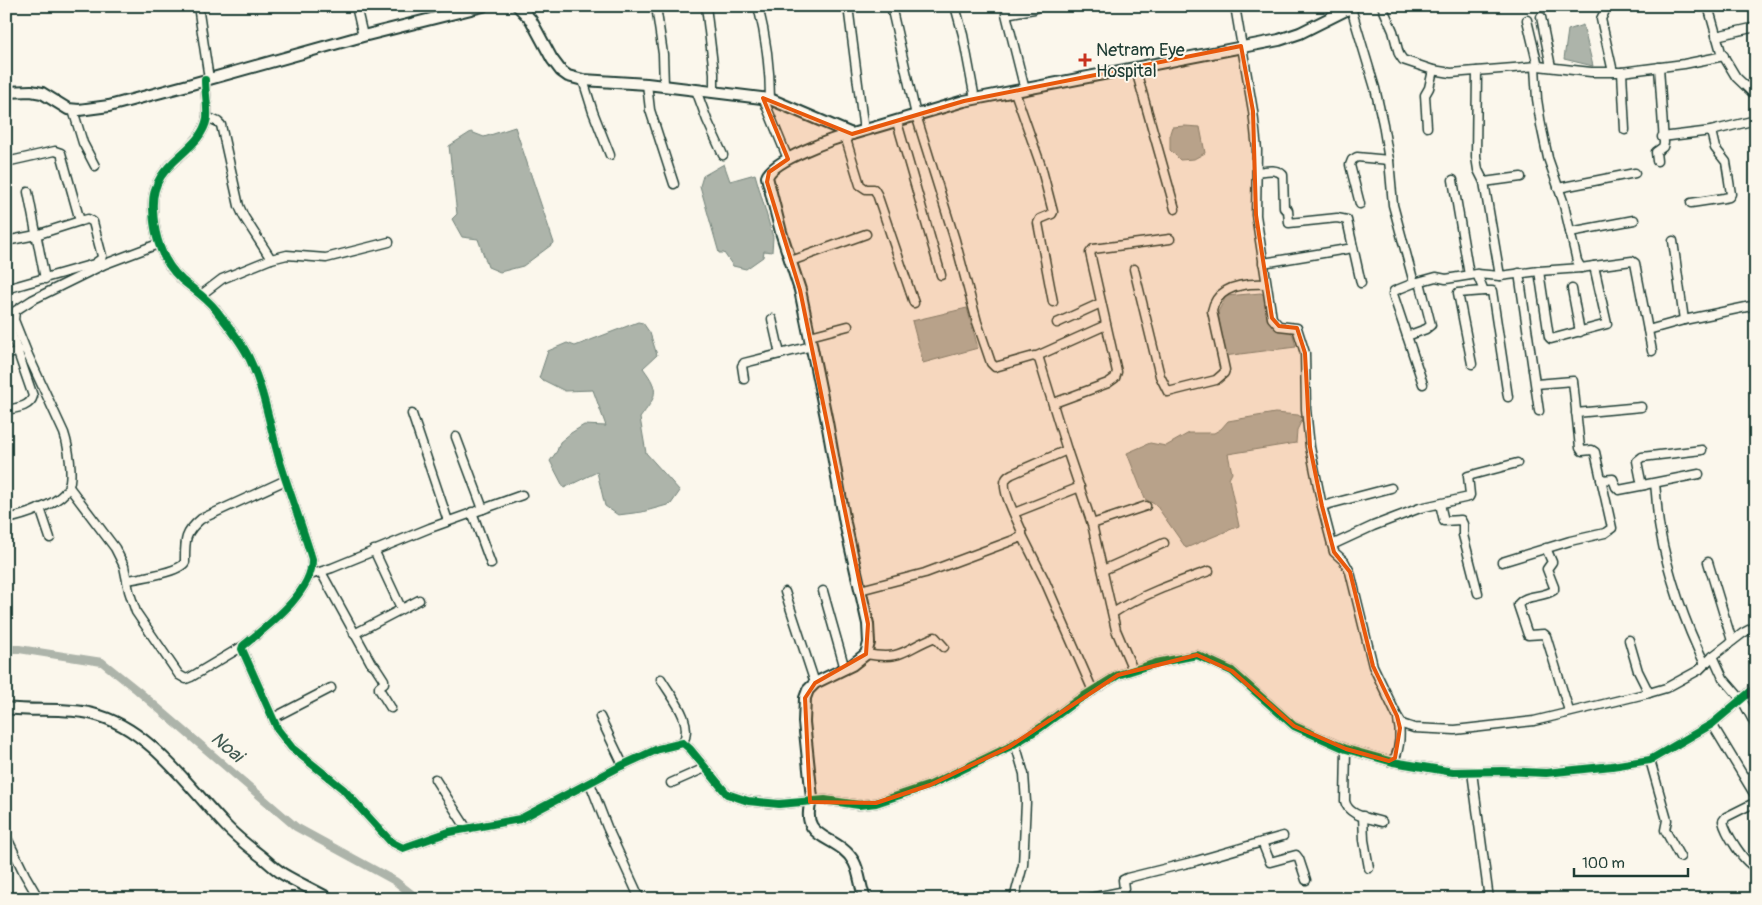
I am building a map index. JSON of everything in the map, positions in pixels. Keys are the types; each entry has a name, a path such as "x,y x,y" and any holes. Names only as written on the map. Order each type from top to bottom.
{"street":[{"path":"69,487 116,548 124,566 136,612 168,661 183,678 190,678 243,646 287,608 310,575 312,559 286,480 260,386 250,360 242,345 216,310 174,272 158,244 152,209 156,186 161,175 171,163 202,132 207,117 207,80 198,6"},
{"path":"356,6 364,36"},
{"path":"518,6 531,20 552,59 561,71 568,76 583,80 647,84 766,99 849,135"},
{"path":"656,6 663,54 664,86"},
{"path":"706,6 714,73 714,92"},
{"path":"758,6 770,78 766,99 788,159"},
{"path":"848,6 864,131"},
{"path":"891,6 916,115 956,240 977,322 991,363 995,367 1037,356 1106,325"},
{"path":"955,6 963,35 975,99"},
{"path":"1033,6 1034,9 1006,14 1020,91 1053,212 1040,219 1038,223 1053,302"},
{"path":"1235,6 1253,111 1257,150 1256,215 1272,318 1279,326 1297,328 1305,352 1306,410 1310,447 1332,545 1334,552 1344,561 1350,572 1373,666 1402,724 1414,728 1455,730 1534,721 1649,693 1666,688 1699,670 1732,641 1756,626"},
{"path":"1382,6 1393,31 1399,54 1403,60 1450,73 1536,67 1591,72 1622,72 1724,56"},
{"path":"1602,6 1604,13 1601,19 1613,72"},
{"path":"1708,6 1716,36 1724,56 1736,77 1756,96"},
{"path":"6,92 31,91 42,93 60,106 74,110 109,106 462,8 476,7"},
{"path":"865,899 853,860 840,847 819,836 812,829 808,817 812,798 804,722 805,698 808,690 815,683 844,669 866,654 869,643 868,624 845,523 828,422 800,290 771,196 767,177 769,172 775,166 788,159 849,135 897,122 941,107 1135,67 1279,40 1300,33 1352,7 1383,124 1389,160 1393,205 1431,325 1426,329 1407,336"},
{"path":"1541,17 1550,67"},
{"path":"1527,20 1536,67 1536,99 1548,158 1558,188 1577,262 1581,268"},
{"path":"1716,36 1756,27"},
{"path":"1135,67 1175,209"},
{"path":"1657,161 1656,152 1663,147 1659,67"},
{"path":"1427,127 1425,95 1434,70"},
{"path":"1477,71 1476,157 1478,170 1484,182 1500,276"},
{"path":"1622,72 1626,130"},
{"path":"583,80 592,112 610,155"},
{"path":"647,84 650,110 674,184"},
{"path":"696,90 722,155"},
{"path":"74,110 83,143 95,166"},
{"path":"207,117 221,125 239,206 244,217 271,258"},
{"path":"1662,137 1711,131 1756,120"},
{"path":"897,122 942,275"},
{"path":"1691,203 1729,197 1731,194 1726,162 1716,148 1711,131"},
{"path":"849,135 860,185 866,189 874,189 877,194 914,303"},
{"path":"6,162 54,151 61,153 80,221"},
{"path":"1360,204 1350,165 1352,160 1357,157 1389,160"},
{"path":"1257,172 1273,170 1280,171 1283,175 1284,208 1288,210 1289,223 1337,218 1347,220 1361,283"},
{"path":"1558,188 1635,173"},
{"path":"1484,182 1521,177"},
{"path":"1454,180 1473,274 1484,290"},
{"path":"28,192 45,278"},
{"path":"6,242 88,219 93,222 102,256 94,264 6,289"},
{"path":"1570,232 1634,220"},
{"path":"791,261 866,234"},
{"path":"1054,403 1108,383 1115,378 1117,372 1090,252 1093,249 1170,239"},
{"path":"1673,241 1684,320"},
{"path":"201,295 222,279 271,258 287,255 326,258 389,242"},
{"path":"6,518 40,508 59,498 69,487 70,473 68,446 64,433 28,355 14,320 14,314 18,308 58,286 104,264 158,244"},
{"path":"1263,263 1352,248"},
{"path":"1423,384 1392,294 1394,291 1417,282 1436,277 1446,279 1473,274 1500,276 1632,261 1635,263 1652,351"},
{"path":"1539,271 1549,337 1551,339 1607,324 1594,266"},
{"path":"1134,269 1158,366 1164,386 1168,392 1216,380 1224,373 1225,370 1212,311 1213,303 1229,289 1242,285 1266,284"},
{"path":"1519,273 1539,411"},
{"path":"1472,364 1458,293 1492,290 1508,397"},
{"path":"1572,290 1580,332"},
{"path":"1057,323 1101,302"},
{"path":"1648,330 1684,320 1756,305"},
{"path":"6,318 33,396 28,404 6,410"},
{"path":"772,320 780,354"},
{"path":"744,379 742,366 744,363 780,354 848,326"},
{"path":"6,355 19,351"},
{"path":"1037,356 1054,403 1067,450 1092,524 1121,642 1133,670"},
{"path":"1502,562 1546,548 1605,534 1612,528 1595,452 1592,450 1582,452 1580,450 1573,381 1536,384"},
{"path":"1576,413 1641,407"},
{"path":"412,414 448,521"},
{"path":"456,437 483,509"},
{"path":"1067,450 1012,474 1005,480 1004,487 1022,536 1044,578 1093,691"},
{"path":"1645,485 1640,482 1638,459 1702,450"},
{"path":"1332,545 1373,526 1420,508 1469,498 1468,476 1518,463"},
{"path":"1601,480 1613,479 1619,490 1699,474"},
{"path":"128,580 175,570 183,566 185,562 186,536 201,519 286,480"},
{"path":"1655,484 1660,529 1668,564 1692,637 1705,664"},
{"path":"1014,513 1080,487"},
{"path":"1322,506 1391,488"},
{"path":"310,575 448,521 522,495"},
{"path":"1440,504 1444,521 1461,520 1463,524 1463,536 1478,593"},
{"path":"1092,524 1146,506"},
{"path":"40,508 50,538"},
{"path":"472,512 491,564"},
{"path":"860,590 925,573 1022,536"},
{"path":"1103,570 1164,543"},
{"path":"1546,548 1552,562 1547,569 1554,590 1549,594 1522,600 1518,605 1526,633 1528,635 1544,634 1546,636 1569,712"},
{"path":"374,550 401,608"},
{"path":"1708,562 1732,641"},
{"path":"1113,613 1152,592 1209,571"},
{"path":"321,572 371,663 376,666 385,681 380,685 379,689 391,708"},
{"path":"824,591 844,669"},
{"path":"785,592 815,683"},
{"path":"354,634 418,600"},
{"path":"866,654 886,657 894,656 935,637 944,647"},
{"path":"1629,640 1638,671 1649,693"},
{"path":"243,646 242,649 278,730 292,748 343,789 391,842 403,848 448,832 520,819 623,765 658,749 683,743"},
{"path":"683,743 727,794 748,801 779,804 825,800 859,805 876,803 930,785 1015,743 1118,675 1156,663 1197,655 1232,670 1294,726 1346,748 1389,761 1453,772 1546,773 1650,760 1712,724 1756,687"},
{"path":"1713,656 1723,678 1742,700 1756,726"},
{"path":"660,679 686,723 686,736 683,743"},
{"path":"273,718 330,688"},
{"path":"6,708 64,710 93,714 116,722 142,739 242,841 281,873 330,899"},
{"path":"1389,761 1395,758 1397,753 1400,728 1397,716"},
{"path":"600,717 623,765"},
{"path":"1712,724 1756,797"},
{"path":"1014,899 1023,865 1026,802 1024,774 1015,743"},
{"path":"1346,748 1346,807 1351,812 1382,822"},
{"path":"1650,760 1667,820 1665,830 1680,858"},
{"path":"670,783 705,768"},
{"path":"1472,772 1489,899"},
{"path":"1746,779 1756,773"},
{"path":"435,779 468,829"},
{"path":"590,783 607,827 640,899"},
{"path":"1756,802 1726,817 1723,821 1725,829 1738,850 1749,864 1756,868"},
{"path":"1363,816 1364,840 1369,868"},
{"path":"6,836 39,899"},
{"path":"1085,899 1120,892 1124,889 1123,880 1127,878 1283,836"},
{"path":"1262,842 1270,862 1296,855 1306,880"}],"highlighted area":[{"path":"1241,46 1253,111 1256,215 1272,318 1279,326 1297,328 1305,353 1310,447 1322,506 1334,552 1350,572 1373,666 1397,716 1400,728 1395,758 1389,761 1346,749 1294,726 1232,671 1197,655 1118,675 1009,747 930,785 876,803 810,802 805,698 815,683 866,654 868,624 800,290 767,182 769,172 788,159 763,98 852,134 964,101"}],"shaded area":[{"path":"1583,25 1593,66 1564,59 1568,30"},
{"path":"515,127 554,243 523,266 500,272 488,267 478,239 462,237 452,219 457,214 449,146 471,132 484,137"},
{"path":"1172,127 1200,127 1205,153 1194,159 1180,160 1170,150 1170,133"},
{"path":"724,164 730,181 755,174 773,237 772,252 764,251 763,257 746,269 733,266 724,253 719,253 700,186 703,176"},
{"path":"1261,293 1271,300 1277,324 1287,327 1293,335 1296,347 1224,356 1218,312 1226,296"},
{"path":"967,308 978,348 923,363 912,321"},
{"path":"638,322 643,323 650,333 657,355 643,368 649,376 654,389 653,399 640,418 646,453 680,491 671,504 642,512 618,515 605,506 597,472 564,488 550,461 557,451 560,442 571,433 584,425 606,426 593,390 565,391 539,378 548,351 567,343 575,346"},
{"path":"1275,413 1298,415 1303,418 1297,430 1296,443 1228,454 1232,473 1229,479 1239,526 1186,548 1156,505 1145,499 1127,453 1150,443 1166,446 1189,433 1214,433 1221,429 1228,421"}],"waterway":[{"name":"Noai","path":"6,649 19,649 102,662 296,827 395,881 418,899"}],"cycle path":[{"path":"205,80 207,118 203,131 167,168 159,179 154,193 153,209 157,239 164,257 175,273 212,306 247,353 260,385 280,462 312,559 310,572 297,596 276,619 243,646 242,649 278,730 292,748 343,789 391,842 403,848 449,832 520,819 621,766 658,749 683,743 727,794 748,801 779,804 825,800 859,805 876,803 930,785 1009,747 1118,675 1156,663 1197,655 1232,671 1294,726 1346,749 1393,762 1453,772 1502,771 1546,773 1650,760 1712,724 1756,687"}],"place":[{"name":"Netram Eye Hospital","path":"1085,60"}]}
